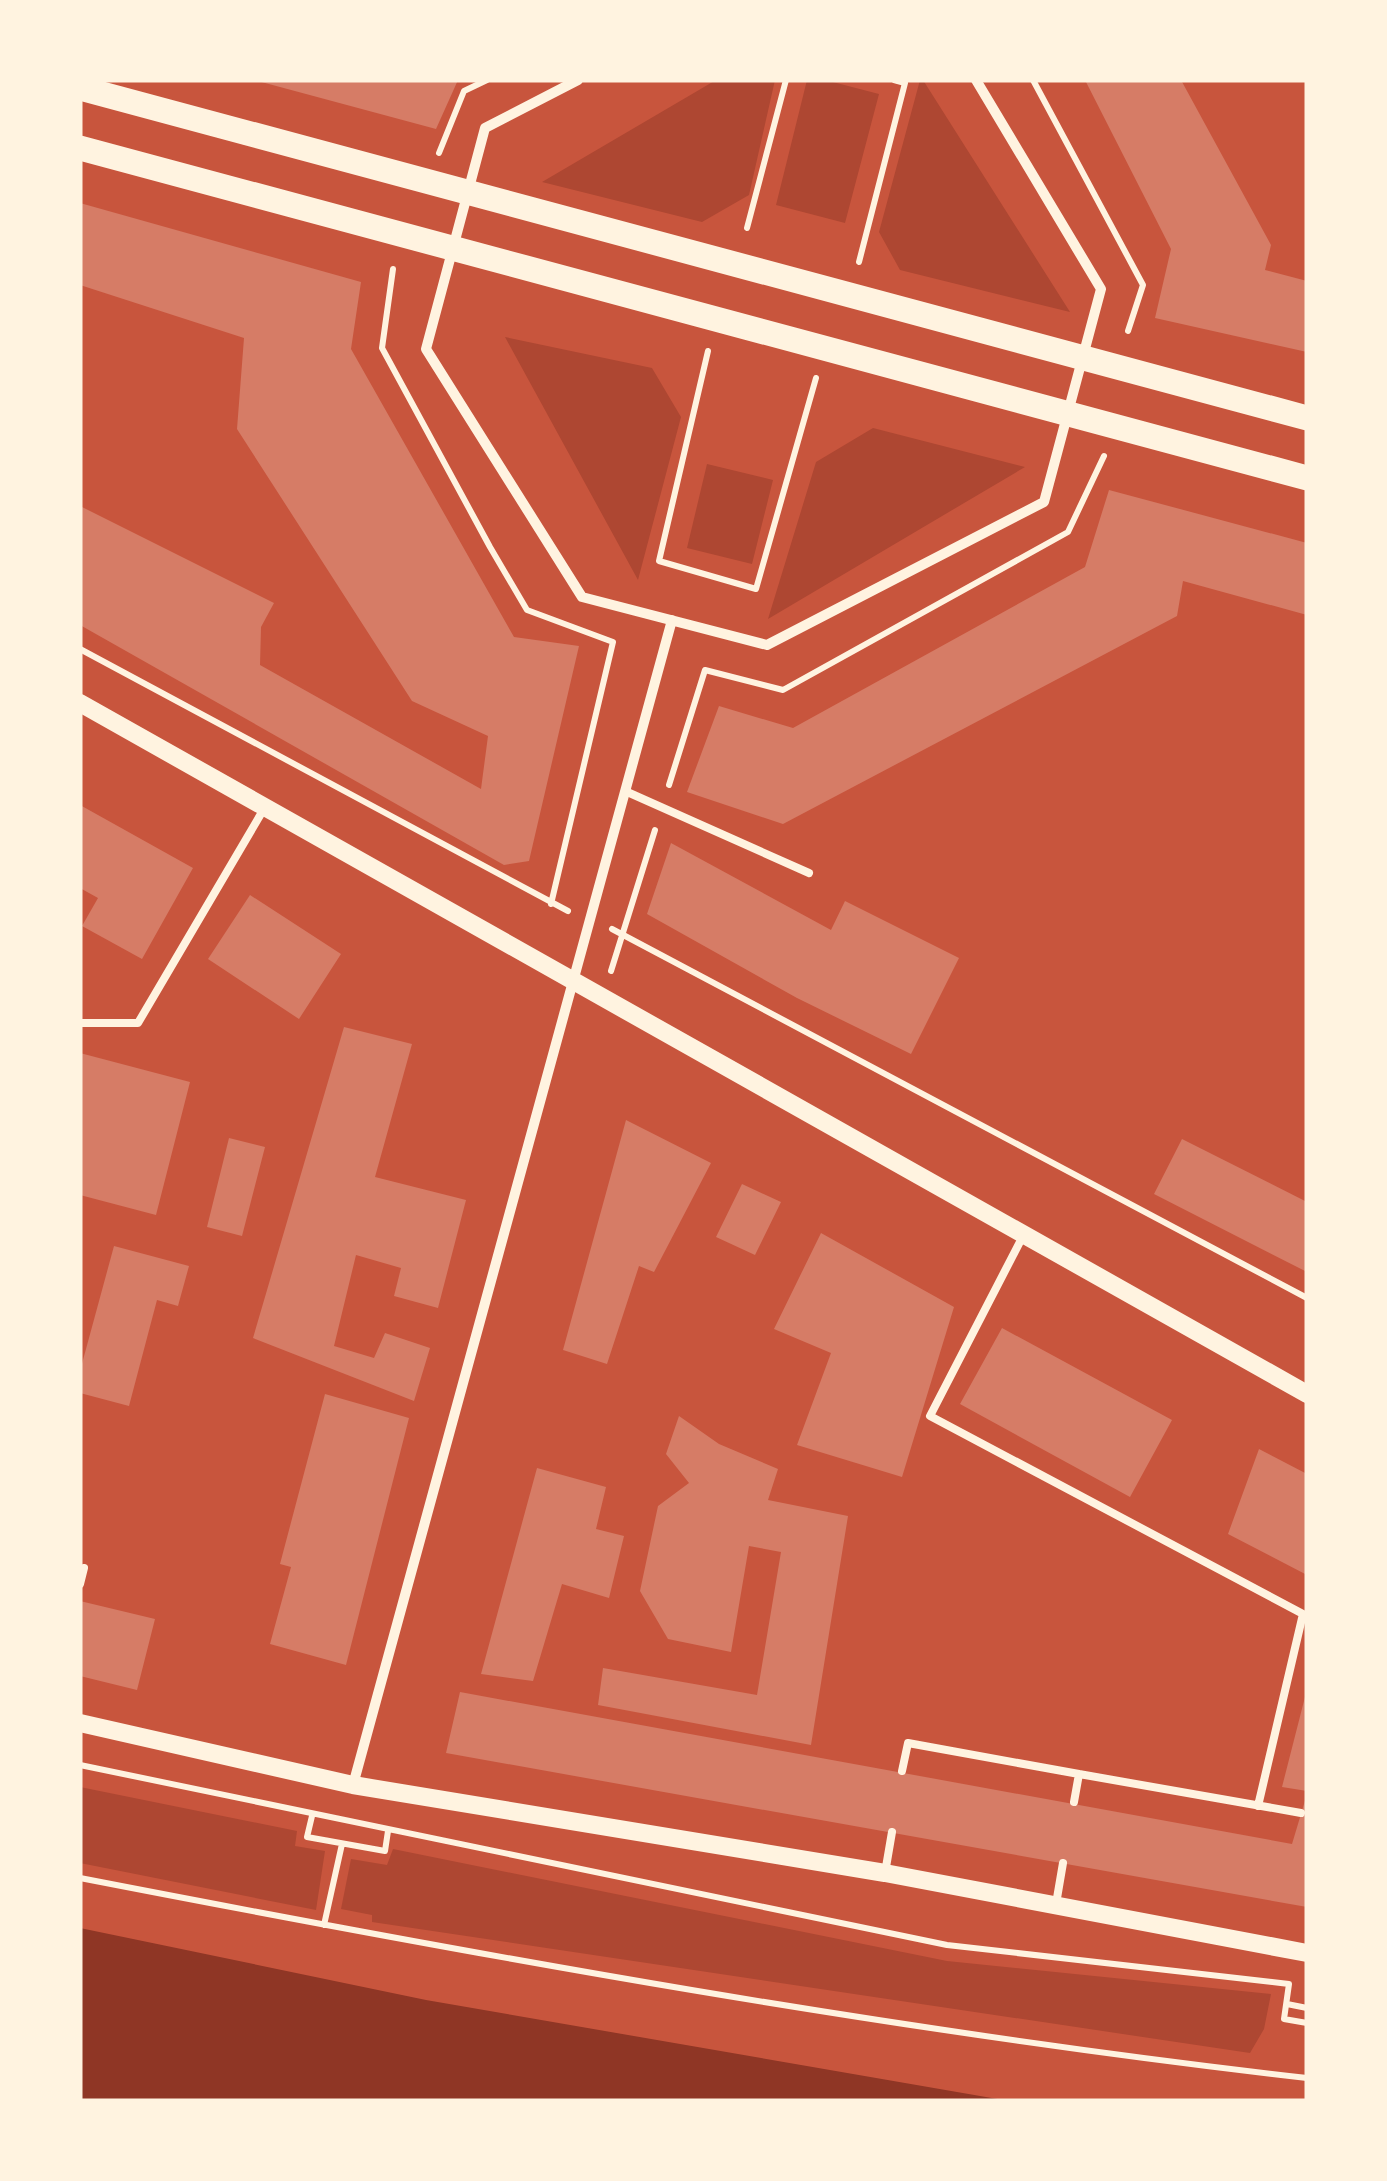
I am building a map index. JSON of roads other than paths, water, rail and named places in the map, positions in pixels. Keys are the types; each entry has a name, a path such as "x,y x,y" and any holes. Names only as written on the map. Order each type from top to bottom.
{"main road":[{"path":"80,88 1306,414"},
{"path":"80,148 1307,478"}],"street":[{"path":"578,80 486,128 426,349 582,597 767,645 1044,502 1101,290 976,80"},
{"path":"353,1784 672,620"},
{"path":"80,702 1307,1394"},
{"path":"80,1723 353,1784 1056,1904 1307,1953"}],"lane":[{"path":"625,792 809,873"},
{"path":"80,1023 138,1023 265,807"},
{"path":"1024,1234 930,1416 1303,1614 1258,1806"},
{"path":"80,1584 84,1568"},
{"path":"902,1771 908,1743 1301,1813"},
{"path":"1074,1802 1079,1774"},
{"path":"884,1874 892,1832"},
{"path":"1056,1904 1063,1863"}]}
